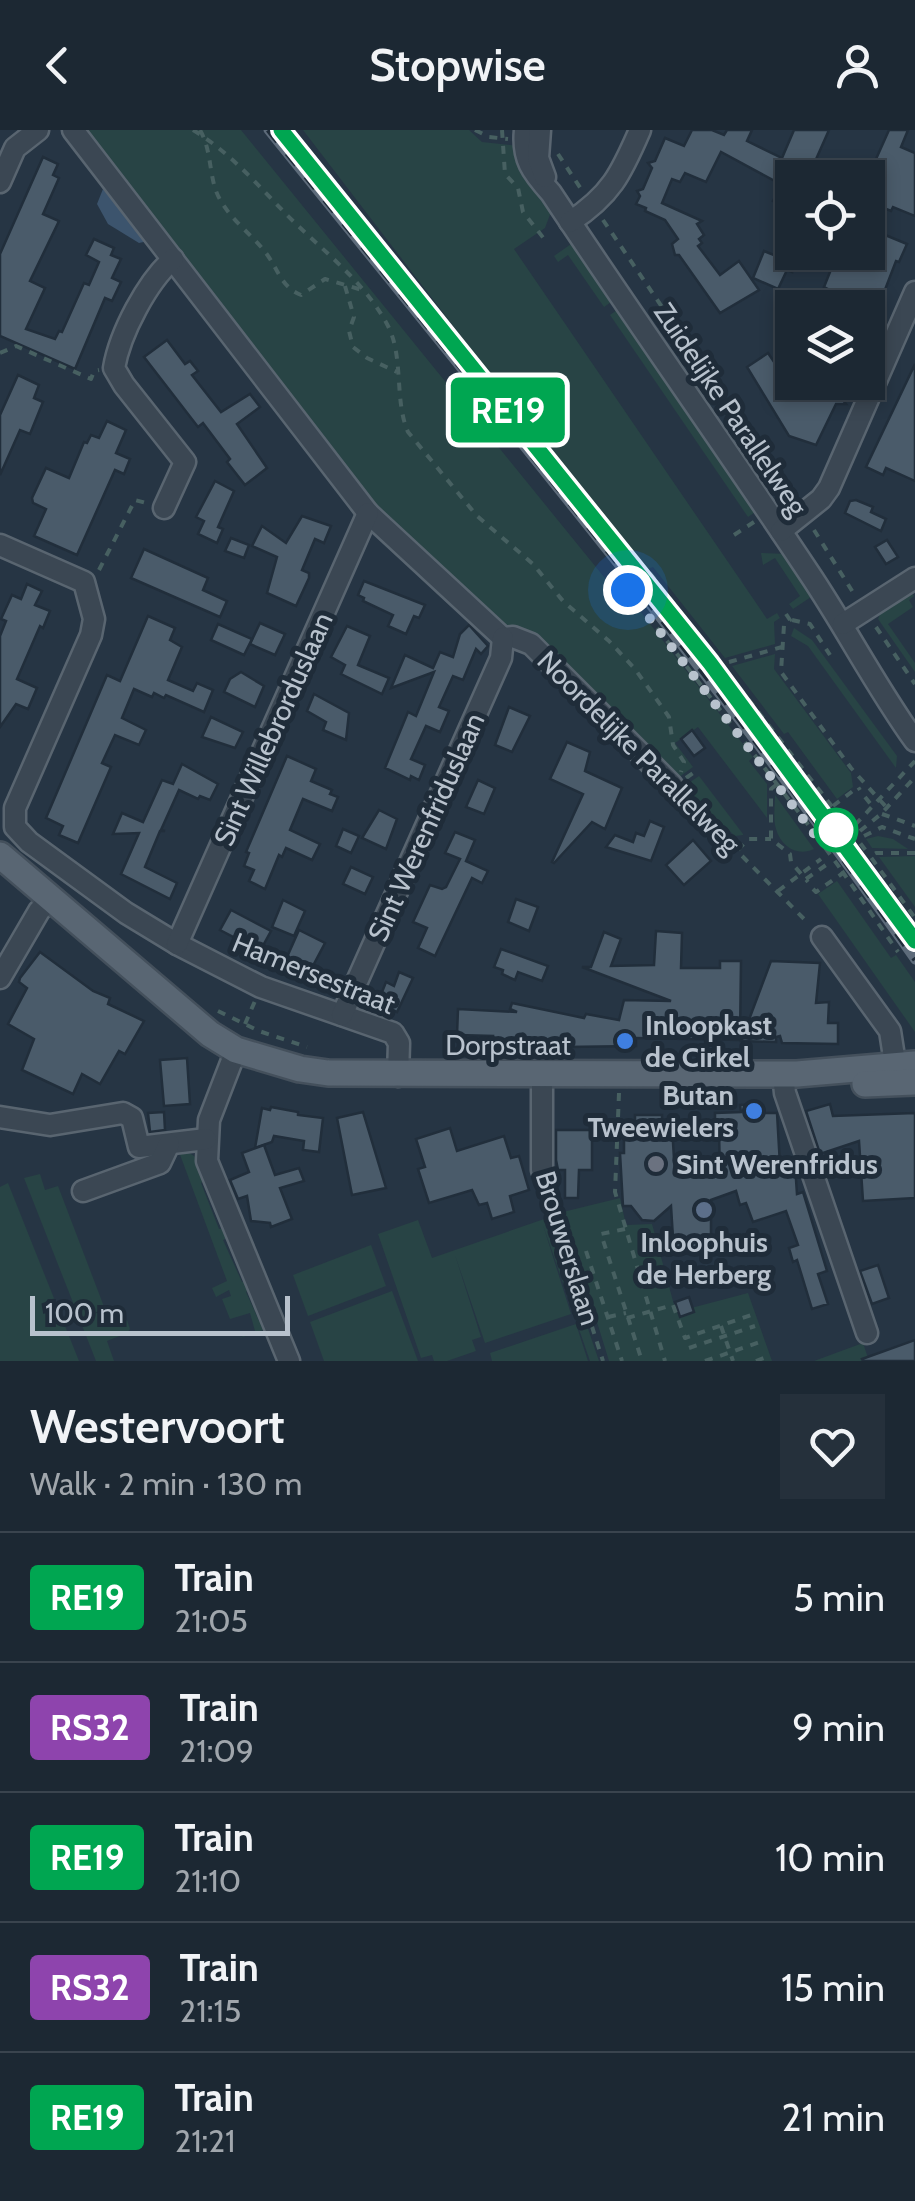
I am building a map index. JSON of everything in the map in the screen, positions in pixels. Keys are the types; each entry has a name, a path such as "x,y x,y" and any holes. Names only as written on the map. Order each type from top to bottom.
{"main road":[{"path":"0,855 180,1010 236,1050"},
{"name":"Dorpstraat","path":"236,1050 314,1072 398,1076 790,1074 864,1084 906,1074"}],"street":[{"path":"0,182 7,147 38,130"},
{"name":"Noordelijke Parallelweg","path":"73,130 368,513 503,638 531,644 671,783"},
{"path":"570,222 594,206 619,178 640,130"},
{"name":"Zuidelijke Parallelweg","path":"526,136 551,193 843,624 913,759"},
{"path":"164,508 185,462 114,368 144,295 158,272 173,259"},
{"path":"781,531 822,500 829,488 915,292"},
{"name":"Sint Willebrorduslaan","path":"177,944 368,513"},
{"path":"0,545 84,582"},
{"path":"843,624 915,578"},
{"name":"Hamersestraat","path":"84,582 94,619 91,635 15,808 16,827 48,857 126,914 177,944 261,988 393,1034 399,1043 398,1076"},
{"name":"Sint Werenfriduslaan","path":"342,1015 501,658 503,638"},
{"name":"Zuidelijke Parallelweg","path":"868,666 915,720"},
{"path":"0,978 39,912 52,898"},
{"path":"822,936 887,1025 906,1074"},
{"path":"236,1050 210,1120 206,1139 210,1172 289,1361"},
{"path":"790,1074 785,1093 868,1332"},
{"name":"Brouwerslaan","path":"542,1075 542,1170"},
{"path":"8,1118 50,1125 124,1114 132,1118 139,1147 206,1139"},
{"path":"83,1191 160,1163 168,1144"}],"path":[{"path":"193,130 271,194 280,209 363,290 394,340 402,418 408,432 477,516 533,564 574,612 609,640 656,698 668,717 673,745 684,762 682,772 671,783"},
{"path":"200,130 219,197 246,235 266,254 284,284 301,295 325,279 363,290"},
{"name":"Zuidelijke Parallelweg","path":"475,130 488,137 526,136 554,148 915,684"},
{"path":"502,130 526,136 505,174 518,188 523,212 545,240"},
{"path":"346,286 354,317 349,331 353,347 397,372"},
{"path":"0,353 16,346 91,378 94,371 114,368"},
{"path":"84,582 98,573 136,500 164,508"},
{"path":"650,573 915,918"},
{"path":"628,590 778,784 898,952"},
{"path":"786,614 790,620 810,624 830,655"},
{"path":"790,620 784,625 781,672 887,808"},
{"path":"729,662 783,647"},
{"path":"856,825 913,759"},
{"path":"860,831 915,777"},
{"name":"Noordelijke Parallelweg","path":"671,783 822,936"},
{"path":"772,839 771,790 778,784"},
{"path":"832,807 858,787 860,790"},
{"path":"865,797 872,807"},
{"path":"881,814 915,826"},
{"path":"864,817 874,831"},
{"path":"864,836 882,826 915,839"},
{"path":"738,850 748,839 772,839 790,854 807,881 826,866"},
{"path":"870,856 915,853"},
{"path":"778,891 821,859"},
{"path":"813,889 816,892 842,872"},
{"path":"236,1050 261,988"},
{"path":"619,1093 615,1192 665,1361"},
{"name":"Brouwerslaan","path":"542,1170 604,1361"},
{"path":"626,1229 600,1234 642,1361"},
{"path":"586,1252 622,1361"},
{"path":"608,1318 673,1305 685,1338 751,1315"},
{"path":"721,1326 733,1361"},
{"path":"689,1348 755,1326"},
{"path":"704,1361 760,1342"},
{"path":"756,1361 766,1357"}],"green space":[{"path":"82,130 241,130 617,593 623,589 753,757 749,761 767,784 767,818 698,727 675,743 693,767 675,780 518,629 504,627 366,497"},
{"path":"303,130 469,130 482,142 519,146 552,209 545,228 514,249 767,619 777,613 780,618 774,622 775,644 725,658 497,383"},
{"path":"574,242 614,300 604,307 568,255 558,262 554,256"},
{"path":"620,308 758,510 748,517 610,315"},
{"path":"761,553 787,554 814,595 793,609 789,604 800,596 775,558 763,565"},
{"path":"911,592 914,596 909,600 913,607 888,624 915,663 915,672 878,619"},
{"path":"794,628 812,640 897,756 896,768 808,646 791,636"},
{"path":"775,654 774,669 851,773 853,787 837,799 788,732 784,734 732,666"},
{"path":"699,776 743,835 735,836 683,787"},
{"path":"775,795 814,849 796,851 782,841 775,825"},
{"path":"866,839 893,839 908,849 872,848"},
{"path":"915,856 915,907 879,857"},
{"path":"837,881 891,958 896,955 915,982 915,1032 818,894"},
{"path":"179,1152 194,1156 200,1164 205,1180 201,1183 219,1229 225,1228 229,1237 223,1240 242,1282 248,1280 251,1289 246,1292 259,1321 265,1320 266,1329 237,1339 255,1331 250,1313 230,1319 222,1299 231,1296 229,1290 216,1297 212,1288 227,1281"},
{"path":"40,1174 45,1190 58,1186 111,1325 127,1320 127,1333 107,1341 114,1361 96,1361 24,1178"},
{"path":"8,1183 79,1361 0,1361 0,1187"},
{"path":"620,1198 626,1225 652,1224 676,1312 748,1293 772,1361 609,1361 563,1212"},
{"path":"550,1217 599,1361 590,1361 543,1225 571,1314 485,1343 455,1255 481,1337 472,1340 476,1351 447,1361 434,1361 432,1355 421,1358 378,1234 418,1220 432,1258"},
{"path":"371,1245 386,1286 308,1316 293,1275"},
{"path":"392,1291 418,1361 324,1361 310,1322"},
{"path":"576,1324 588,1361 492,1361 490,1353"},
{"path":"863,1343 869,1361 814,1361"}],"water":[{"path":"103,189 148,241 139,243 108,224 97,204"}],"building":[{"path":"692,130 712,130 724,135 727,130 752,130 747,141 782,158 794,130 829,130 816,160 775,160 775,181 721,152 706,182 685,173 680,182 672,179 662,203 702,221 697,224 704,235 698,246 720,275 739,261 759,290 720,313 679,255 675,255 672,244 678,239 665,220 636,204 640,196 637,191 643,189 652,168 648,163 655,161 665,138 684,146"},
{"path":"889,130 908,130 901,147 915,153 915,216 893,207 891,211 885,209 885,160 876,160"},
{"path":"43,157 58,164 53,175 59,178 43,214 59,221 30,281 45,288 26,329 55,339 62,332 84,283 89,285 99,262 86,255 94,239 114,248 111,255 121,259 112,278 121,282 112,301 105,298 75,369 0,336 0,254"},
{"path":"885,235 907,244 885,290 824,287 831,270 885,270"},
{"path":"764,251 775,256 775,270 787,270 778,289 753,278"},
{"path":"167,340 185,364 190,361 198,371 192,375 221,412 250,394 260,407 237,424 267,468 245,485 203,423 198,427 144,357"},
{"path":"768,353 775,363 775,400 843,400 846,404 836,404 816,445 789,436 747,367"},
{"path":"915,364 915,481 886,468 883,475 866,467"},
{"path":"18,375 39,385 34,398 43,402 30,434 20,430 0,475 0,415"},
{"path":"107,421 126,430 116,453 130,459 124,474 115,470 77,555 34,536 46,509 33,503 32,498 46,468 69,478 84,442 91,435 99,438"},
{"path":"215,481 234,491 218,527 223,529 217,543 198,534 204,521 196,517"},
{"path":"850,501 873,507 871,512 886,519 881,531 845,513"},
{"path":"302,516 331,526 324,543 315,539 302,570 309,573 309,578 296,606 267,593 277,557 252,546 262,526 286,543"},
{"path":"231,538 249,545 244,558 225,551"},
{"path":"887,540 898,557 886,564 875,547"},
{"path":"144,549 208,578 203,590 227,601 220,617 131,578"},
{"path":"364,581 425,605 419,618 414,616 406,634 388,626 393,615 358,595"},
{"path":"27,584 42,591 35,605 50,611 17,679 37,688 28,709 16,704 0,727 0,636 6,621 1,619 12,595 21,599"},
{"path":"148,616 175,628 170,640 182,647 168,680 193,691 197,683 213,690 204,712 166,695 164,698 154,693 152,697 134,689 122,718 146,730 139,745 115,735 102,763 111,767 78,843 59,835 63,826 46,818 107,675 120,681"},
{"path":"260,623 285,634 275,655 250,644"},
{"path":"218,624 252,639 244,655 211,640"},
{"path":"469,625 488,646 481,654 476,649 463,680 453,676 439,707 449,711 440,732 426,726 411,759 425,765 419,780 411,776 410,780 385,768 408,712 416,716 434,672 391,688 405,655 433,668 440,652 453,657 460,634"},
{"path":"347,626 370,636 358,665 389,678 382,694 341,674 345,665 331,657"},
{"path":"241,672 264,686 255,707 224,692 230,679"},
{"path":"314,694 349,713 346,740 323,730 326,722 307,711"},
{"path":"509,707 530,716 512,752 495,745"},
{"path":"211,717 243,732 235,748 202,737"},
{"path":"692,730 705,748 694,756 681,739"},
{"path":"567,742 590,752 585,771 622,788 605,829 592,822 554,863 583,794 550,779"},
{"path":"287,756 316,769 311,781 338,797 332,811 303,799 290,830 320,844 312,860 286,848 282,857 279,855 265,889 249,881 254,870 244,866 249,853 246,852"},
{"path":"182,764 218,784 210,800 179,790 161,830 165,831 160,831 145,867 177,883 170,899 121,874 139,833 113,834 122,813 143,822 162,780 173,784"},
{"path":"478,780 495,788 484,814 466,807"},
{"path":"379,810 397,819 386,849 362,838"},
{"path":"650,821 664,827 651,861 606,847 615,835 633,842 636,833 644,836"},
{"path":"343,829 359,836 351,853 336,846"},
{"path":"455,832 475,840 466,861 488,871 482,883 472,878 435,956 418,948 427,928 413,922 430,885 446,887 460,859 445,853"},
{"path":"693,840 711,861 684,885 666,865"},
{"path":"351,867 373,877 365,894 343,884"},
{"path":"516,899 538,907 529,931 508,922"},
{"path":"283,900 305,911 294,936 272,927"},
{"path":"231,910 271,931 260,951 220,930"},
{"path":"299,930 325,943 307,977 283,966"},
{"path":"656,931 682,933 681,968 720,968 720,961 741,961 740,1040 636,1038 636,1046 565,1047 518,1039 517,1047 492,1042 493,1036 457,1035 458,1009 517,1012 510,1009 512,1003 584,1018 586,1014 619,1020 624,1000 671,1001 582,967 591,967 604,932 621,939 611,966 654,965"},
{"path":"501,949 548,966 542,981 518,972 515,980 502,974 503,970 494,967"},
{"path":"40,952 93,991 110,998 108,1004 144,1021 125,1054 119,1051 100,1084 82,1074 73,1094 22,1070 34,1039 8,1024 27,988 19,982 20,978"},
{"path":"771,961 820,963 816,1003 829,1002 828,1023 838,1023 838,1044 782,1043 780,1036 776,1042 741,1041"},
{"path":"399,972 413,978 397,1012 387,1007 374,1012 386,982 394,986"},
{"path":"187,1058 190,1104 164,1106 160,1060"},
{"path":"760,1104 760,1113 777,1113 780,1165 795,1165 797,1194 803,1192 827,1271 818,1274 828,1304 812,1309 797,1260 793,1262 789,1248 798,1245 786,1211 753,1222 746,1203 740,1205 736,1191 711,1200 711,1253 674,1254 671,1206 654,1221 642,1220 631,1206 623,1206 620,1153 624,1153 624,1137 628,1137 628,1121 635,1121 635,1115 662,1115 662,1126 672,1126 675,1175 720,1175 715,1113 741,1112 740,1105"},
{"path":"830,1104 833,1116 915,1113 915,1198 863,1201 859,1141 820,1154 806,1111"},
{"path":"262,1108 323,1118 319,1152 303,1150 304,1141 274,1136 272,1142 255,1148"},
{"path":"164,1112 165,1130 150,1132 148,1113"},
{"path":"363,1112 386,1188 352,1195 337,1118"},
{"path":"450,1128 457,1151 504,1136 511,1158 519,1156 529,1190 510,1196 514,1212 492,1219 487,1203 479,1205 472,1190 429,1203 418,1169 425,1167 416,1139"},
{"path":"556,1130 592,1130 592,1170 579,1170 578,1198 565,1198 565,1170 558,1170 556,1160"},
{"path":"264,1145 275,1175 299,1168 304,1181 280,1188 292,1219 271,1227 270,1223 251,1221 247,1196 238,1199 230,1180 249,1172 242,1153"},
{"path":"878,1265 889,1298 872,1304 860,1271"},
{"path":"689,1297 694,1312 680,1317 675,1302"},
{"path":"915,1340 915,1361 862,1359"}],"railway":[{"path":"268,130 680,643 915,960"}],"train":[{"name":"RE19","path":"281,130 710,663 812,796 915,941"}],"place":[{"name":"Inloopkast de Cirkel","path":"625,1041"},
{"name":"Butan Tweewielers","path":"754,1111"},
{"name":"Sint Werenfridus","path":"656,1164"},
{"name":"Inloophuis de Herberg","path":"704,1210"}],"route":[{"path":"628,590 816,836 836,830"}]}
